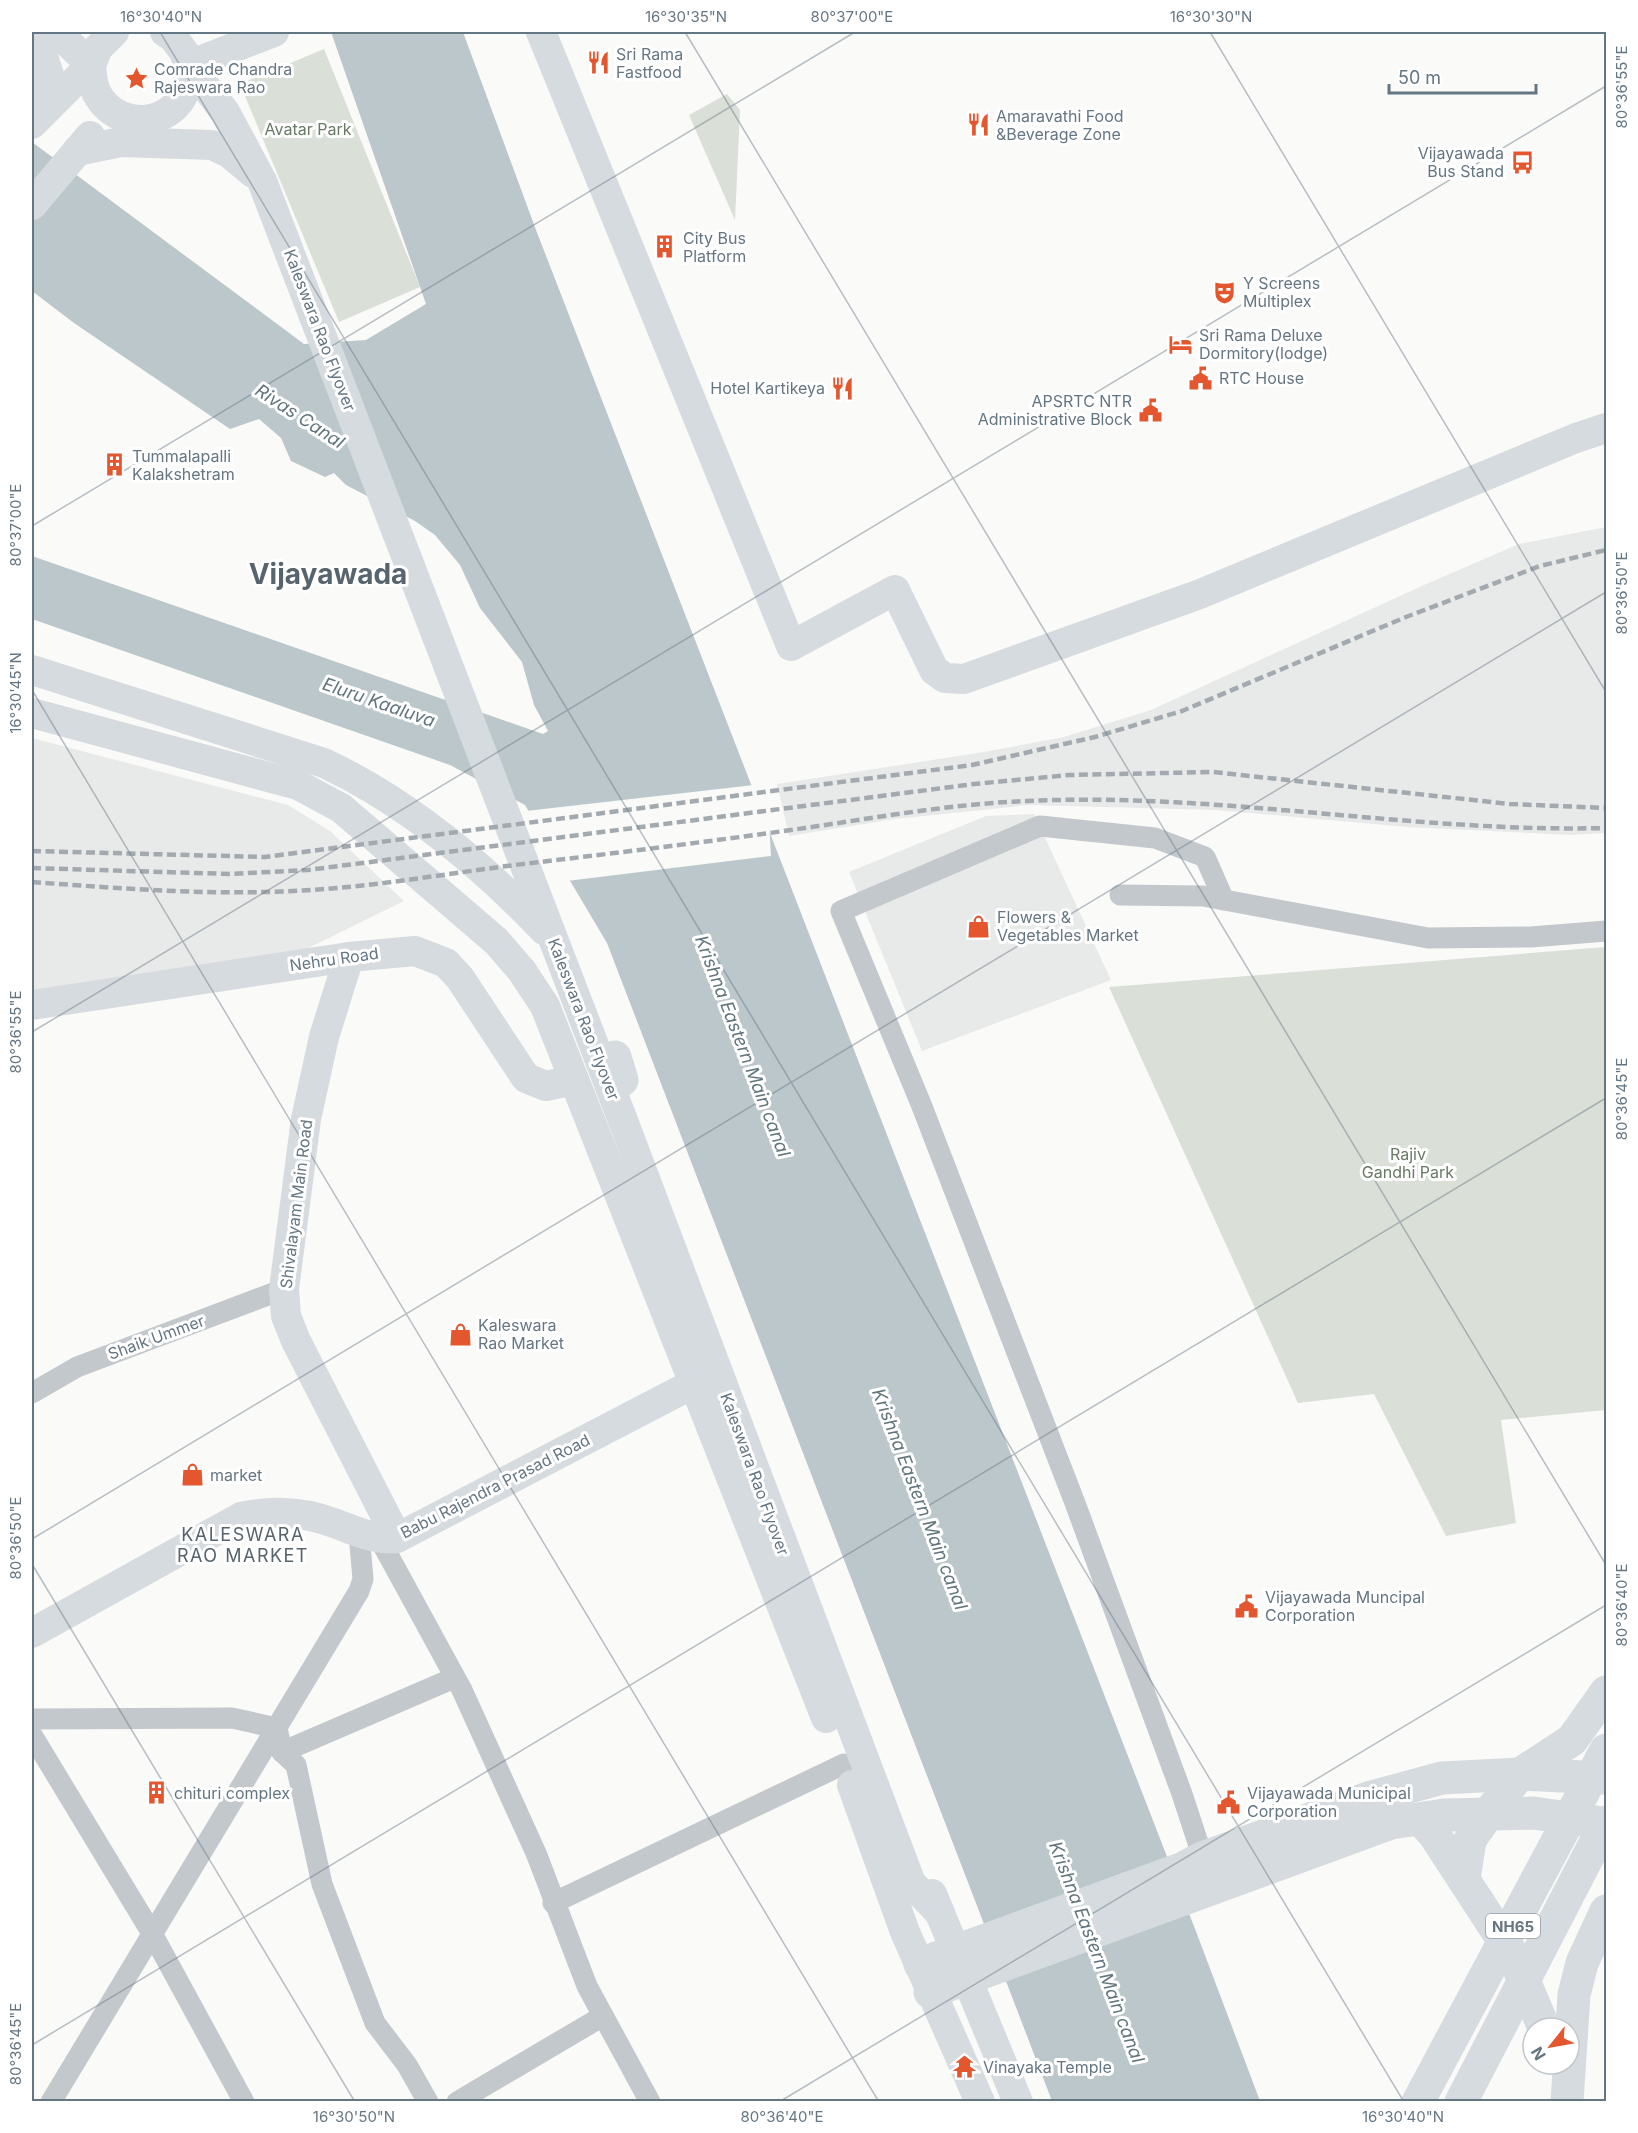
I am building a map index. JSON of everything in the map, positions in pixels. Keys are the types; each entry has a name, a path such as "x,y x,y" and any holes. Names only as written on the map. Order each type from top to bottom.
{"main road":[{"path":"1464,1879 1470,1840 1487,1815 1520,1774 1572,1740 1606,1692"},
{"name":"NH65","path":"1418,2102 1606,1750"},
{"path":"925,1978 1197,1877 1403,1786 1442,1778 1520,1774 1606,1778"},
{"path":"1197,1877 1391,1823 1444,1815 1534,1813 1606,1823"},
{"path":"1420,1819 1434,1834 1514,1957 1539,2016"},
{"name":"NH65","path":"1461,2102 1606,1823"},
{"path":"1557,2101 1574,1995 1582,1962 1606,1911"},
{"path":"1550,2076 1557,2101"}],"street":[{"path":"35,32 49,75 41,114"},
{"path":"57,32 91,65 92,83 100,99 120,115 212,145 229,153 262,181"},
{"path":"41,114 91,65 98,48 114,32"},
{"path":"120,115 142,121 158,118 176,106 186,88 189,65 274,32"},
{"path":"541,32 791,646 895,590 934,670 945,678 964,679 1200,594 1565,442 1606,428"},
{"name":"Kaleswara Rao Flyover","path":"175,33 189,65 225,112 262,181 622,1118 907,1871"},
{"path":"212,94 216,69 221,58 237,45"},
{"path":"32,205 82,145 120,115"},
{"path":"82,145 121,142 212,145"},
{"path":"32,670 324,763 368,783 424,823 515,900 564,952 583,983 618,1068 730,1367 940,1913"},
{"path":"32,713 298,785 341,808 496,941 522,971 544,1006 574,1080 844,1764 905,1932 980,2102"},
{"path":"1197,1877 1182,1794 1075,1503 925,1115 841,911 1040,826 1155,838 1205,857 1224,900"},
{"path":"1120,895 1203,896 1428,938 1531,937 1606,931"},
{"name":"Nehru Road","path":"32,1005 349,957 415,951 446,963 460,978 526,1077 546,1086 574,1080"},
{"name":"Shivalayam Main Road","path":"349,957 324,1037 306,1119 284,1289 286,1316 379,1537"},
{"name":"Shaik Ummer","path":"32,1393 77,1366 284,1289"},
{"name":"Babu Rajendra Prasad Road","path":"379,1537 692,1383 730,1367"},
{"path":"32,1633 241,1517 265,1512 299,1514 379,1537 462,1690 536,1853 553,1903 587,1986 650,2102"},
{"path":"51,2102 359,1591 379,1537"},
{"path":"282,1752 454,1678"},
{"path":"32,1719 232,1718 277,1728"},
{"path":"277,1728 282,1752 296,1765 322,1884 375,2023 407,2065 428,2102"},
{"path":"32,1735 153,1935 244,2102"},
{"path":"553,1903 844,1764"},
{"path":"907,1871 973,1960 1018,2102"},
{"path":"905,1932 907,1871"},
{"path":"457,2102 603,2016"}],"shaded area":[{"path":"1606,527 1606,833 1570,835 1407,827 1217,810 1029,805 895,819 789,836 777,784 984,752 1064,737 1151,710 1519,544"},
{"path":"32,738 288,805 330,831 404,901 284,960 32,992"},
{"name":"Flowers & Vegetables Market","path":"1034,814 1111,980 922,1051 849,872 986,816"}],"green space":[{"name":"Avatar Park","path":"324,49 420,287 339,322 240,84"},
{"path":"727,94 740,110 735,220 689,115"},
{"name":"Rajiv Gandhi Park","path":"1606,947 1606,1410 1501,1420 1516,1523 1446,1536 1374,1394 1298,1403 1109,987"}],"water":[{"path":"331,32 463,32 536,230 1260,2101 1052,2101 607,943 525,805 450,765 32,619 32,556 543,734 548,731 534,705 522,662 480,608 460,565 435,535 415,521 346,485 334,473 325,477 291,461 281,438 259,419 230,429 74,323 32,291 32,142 304,344 366,340 426,304"}],"pier":[{"path":"754,785 769,822 771,856 567,881 526,811"}],"railway":[{"path":"32,851 265,857 972,765 1095,737 1182,711 1406,617 1540,566 1606,550"},
{"path":"32,868 229,874 308,870 974,784 1069,775 1213,772 1510,804 1606,808"},
{"path":"32,882 215,892 325,889 938,809 1027,801 1172,802 1461,825 1606,828"}],"place":[{"name":"Sri Rama Fastfood","path":"598,63"},
{"name":"Comrade Chandra Rajeswara Rao","path":"136,78"},
{"name":"Amaravathi Food &Beverage Zone","path":"978,125"},
{"name":"Vijayawada Bus Stand","path":"1522,162"},
{"name":"City Bus Platform","path":"665,247"},
{"name":"Y Screens Multiplex","path":"1225,292"},
{"name":"Sri Rama Deluxe Dormitory(lodge)","path":"1181,344"},
{"name":"RTC House","path":"1201,378"},
{"name":"Hotel Kartikeya","path":"843,388"},
{"name":"APSRTC NTR Administrative Block","path":"1150,410"},
{"name":"Tummalapalli Kalakshetram","path":"114,465"},
{"name":"Flowers & Vegetables Market","path":"979,926"},
{"name":"Kaleswara Rao Market","path":"460,1334"},
{"name":"market","path":"192,1475"},
{"name":"Vijayawada Muncipal Corporation","path":"1247,1606"},
{"name":"chituri complex","path":"156,1793"},
{"name":"Vijayawada Municipal Corporation","path":"1229,1802"},
{"name":"Vinayaka Temple","path":"965,2067"}],"district":[{"name":"Vijayawada","path":"328,574"},
{"name":"KALESWARA RAO MARKET","path":"243,1544"}],"water label":[{"name":"Rivas Canal","path":"300,416"},
{"name":"Eluru Kaaluva","path":"379,702"},
{"name":"Krishna Eastern Main canal","path":"743,1046"},
{"name":"Krishna Eastern Main canal","path":"920,1499"},
{"name":"Krishna Eastern Main canal","path":"1097,1952"}]}
